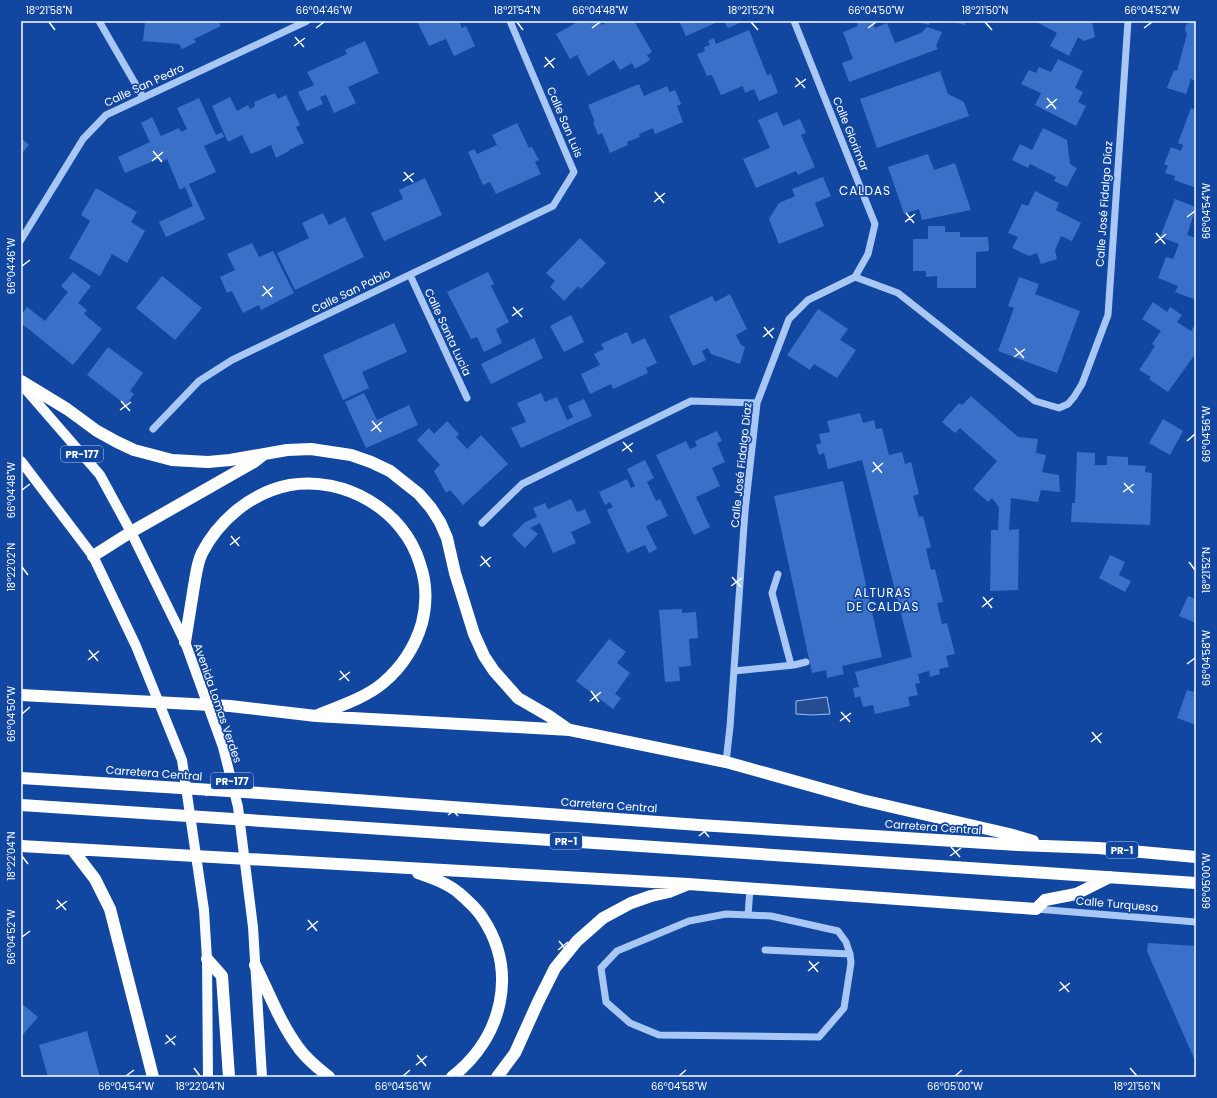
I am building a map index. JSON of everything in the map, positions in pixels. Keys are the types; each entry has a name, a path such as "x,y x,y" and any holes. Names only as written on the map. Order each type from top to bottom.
{"highway":[{"path":"21,382 67,409 97,431 117,442 134,450 172,460 190,462 230,460 287,450 311,449 351,455 371,462 390,472 419,494 440,522 447,538 463,600 474,634 484,656 494,671 518,698 570,730"},
{"path":"93,556 131,532 254,462 265,453"},
{"path":"185,642 197,568 202,554 216,532 236,510 257,497 272,491 308,483 341,489 366,498 388,513 398,523 412,542 418,556 425,585 424,616 415,641 408,654 401,665 383,683 365,695 316,716"},
{"path":"21,694 230,706 316,716 570,730 726,762 862,800 1009,834 1048,846"},
{"name":"Carretera Central","path":"21,778 260,793 699,825 1018,845 1098,848 1196,857"},
{"name":"PR-1","path":"21,805 1196,883"},
{"path":"21,846 688,884 1036,909 1045,900 1076,894 1111,877"},
{"path":"72,849 95,879 110,909 153,1077"},
{"path":"408,869 438,881 458,893 482,916 490,931 499,956 502,988 500,1006 495,1022 488,1036 471,1060 452,1077"},
{"path":"497,1077 515,1053 538,1002 556,968 577,941 604,918 631,903 669,892 688,884"},
{"path":"207,959 222,976 229,1077"},
{"path":"255,965 282,1020 298,1048 317,1068 329,1077"}],"main road":[{"name":"Avenida Lomas Verdes","path":"21,382 100,474 131,532 185,642 223,747 238,807 253,927 262,1077"},
{"path":"21,461 93,556 136,646 182,760 204,910 207,959 208,1077"}],"street":[{"path":"99,21 143,98"},
{"name":"Calle San Pedro","path":"21,240 83,139 106,115 308,21"},
{"name":"Calle San Luis","path":"510,21 574,172 565,187"},
{"name":"Calle Glorimar","path":"794,21 875,224 868,254 855,277"},
{"name":"Calle José Fidalgo Díaz","path":"855,277 898,293 1035,401 1059,408 1068,404 1082,384 1108,315 1128,21"},
{"name":"Calle San Pablo","path":"153,429 199,381 232,360 553,206 565,187"},
{"name":"Calle Santa Lucia","path":"410,275 467,398"},
{"name":"Calle José Fidalgo Diaz","path":"726,762 745,510 757,404 789,319 808,300 855,277"},
{"path":"482,522 522,484 691,401 757,404"},
{"path":"778,574 772,594 792,665"},
{"path":"734,671 792,665 806,662"},
{"path":"748,915 750,888"},
{"name":"Calle Turquesa","path":"1036,909 1196,922"},
{"path":"726,914 748,915 772,916 838,931 846,942 851,963 844,1008 819,1037 659,1035 630,1023 606,1002 601,968 617,951 689,921 726,914"},
{"path":"765,950 850,954"}],"water":[{"path":"827,697 830,714 796,714 796,701"}],"building":[{"path":"145,21 218,21 221,26 194,39 196,42 182,49 179,44 143,41"},
{"path":"417,21 459,21 462,28 466,26 475,46 454,56 446,39 429,46"},
{"path":"579,21 600,21 602,25 609,21 634,21 652,52 647,55 650,60 635,69 632,63 620,70 614,60 588,76 577,55 570,59 556,34"},
{"path":"679,21 720,21 686,36"},
{"path":"724,21 742,21 742,22 728,28"},
{"path":"856,21 872,21 875,28 887,23 895,43 921,33 927,27 942,32 936,46 938,49 849,82 842,63 853,59 843,32 858,26"},
{"path":"914,21 930,21 929,25"},
{"path":"951,21 965,21 965,25"},
{"path":"1035,21 1092,21 1095,37 1084,41 1078,37 1069,56 1050,46 1057,33"},
{"path":"1196,22 1196,81 1191,79 1186,94 1167,88 1174,70 1177,71 1187,34 1185,30 1186,25 1188,23"},
{"path":"749,30 767,75 771,74 778,93 759,101 754,89 745,93 743,86 721,95 712,75 707,76 697,54 705,51 704,47 710,45 708,41 714,38 716,44"},
{"path":"365,41 379,73 348,87 356,103 334,113 326,95 320,97 323,104 307,111 298,92 314,85 307,72 347,54 345,50"},
{"path":"1058,59 1083,71 1075,88 1083,92 1078,102 1086,106 1076,126 1035,105 1041,93 1021,84 1029,70 1036,73 1039,67 1051,72"},
{"path":"940,71 948,94 964,102 969,116 877,148 860,99"},
{"path":"639,84 644,96 667,86 670,92 675,90 681,104 677,106 683,122 655,134 653,128 639,134 640,137 627,142 628,145 610,153 602,133 598,135 593,122 595,122 588,105"},
{"path":"275,93 278,99 286,95 300,125 296,127 304,143 276,158 271,145 251,154 242,135 228,142 212,106 230,97 237,111 248,105 250,109 255,106 254,102"},
{"path":"199,98 216,135 222,132 224,137 204,146 216,172 189,184 205,219 166,237 159,222 193,206 185,187 180,190 167,159 160,162 158,159 125,173 118,157 150,142 141,123 152,117 161,136 179,128 181,132 187,129 177,108"},
{"path":"1191,108 1196,110 1196,188 1174,180 1175,176 1165,173 1168,166 1164,164 1171,147 1181,151 1183,145 1178,143"},
{"path":"777,112 783,126 800,119 806,133 801,135 815,167 798,175 796,171 756,188 743,159 770,148 758,120"},
{"path":"517,123 529,148 532,147 539,160 535,162 541,174 496,194 490,182 483,185 468,152 474,149 477,154 497,145 492,135"},
{"path":"1043,128 1067,140 1070,164 1077,168 1067,187 1054,181 1056,177 1030,164 1028,168 1012,160 1020,144 1032,150"},
{"path":"21,138 29,145 21,154"},
{"path":"928,154 934,170 955,163 971,210 922,220 919,209 904,214 888,167"},
{"path":"823,177 831,196 815,203 824,226 779,244 769,219 779,203 795,196 792,189"},
{"path":"425,178 442,215 384,241 371,213 403,199 399,190"},
{"path":"96,188 137,212 131,222 145,231 127,263 112,254 100,276 69,258 90,221 81,215"},
{"path":"1035,191 1059,203 1056,210 1081,223 1072,241 1061,236 1055,250 1057,259 1041,264 1037,253 1029,256 1012,248 1018,237 1008,233 1022,204 1028,206"},
{"path":"1175,199 1196,207 1187,235 1196,238 1196,300 1175,292 1178,286 1158,278 1166,257 1173,259 1179,244 1160,237"},
{"path":"323,213 329,225 345,217 364,257 295,290 277,253 309,238 302,223"},
{"path":"928,226 945,226 945,232 960,232 960,237 988,237 989,251 976,252 976,288 937,288 937,276 926,277 926,271 913,271 913,239 928,239"},
{"path":"580,238 606,263 581,289 578,286 564,301 550,287 555,281 546,273"},
{"path":"252,243 259,257 273,251 294,293 261,310 259,305 243,313 232,291 227,293 220,277 235,270 227,254"},
{"path":"73,272 91,286 78,303 87,310 84,314 102,329 73,365 21,323 21,315 27,307 45,321 68,292 61,286"},
{"path":"488,272 494,284 491,286 509,322 496,329 502,343 484,352 477,337 471,339 447,292"},
{"path":"162,276 202,308 175,340 136,308"},
{"path":"1019,277 1039,284 1035,294 1080,311 1057,373 998,351 1014,308 1008,306"},
{"path":"730,294 747,329 736,335 741,345 745,347 740,364 711,354 708,348 702,351 706,360 693,366 669,316 712,296 715,302"},
{"path":"1153,302 1167,312 1170,307 1182,315 1177,322 1191,331 1196,323 1196,353 1168,392 1149,379 1151,377 1139,370 1155,346 1152,344 1161,331 1142,319"},
{"path":"818,309 848,329 840,340 856,350 837,378 814,364 810,370 787,355"},
{"path":"571,315 584,342 564,352 550,326"},
{"path":"394,323 407,352 362,372 369,388 343,400 323,355"},
{"path":"627,332 632,344 645,338 657,363 646,368 648,373 613,389 611,384 590,394 581,374 600,365 594,354 604,349 601,344"},
{"path":"534,338 543,358 491,384 481,364"},
{"path":"108,347 143,373 130,391 134,394 126,405 87,375"},
{"path":"364,393 377,420 409,405 418,425 366,448 345,402"},
{"path":"541,393 545,402 557,397 567,420 573,417 568,406 584,399 592,416 521,448 511,428 526,422 517,403"},
{"path":"971,396 1018,437 1038,439 1036,453 1046,455 1042,472 1059,475 1060,492 1041,490 1038,502 1011,498 1009,530 1019,529 1018,590 990,591 991,530 998,530 999,507 992,498 988,502 973,489 997,461 960,428 955,433 942,422 959,403 962,405"},
{"path":"860,413 863,423 874,420 876,429 882,428 889,455 902,452 905,464 911,462 919,494 913,496 919,517 923,516 931,547 926,549 931,570 935,569 943,602 937,603 942,624 947,623 955,654 946,656 949,667 939,669 940,674 930,677 929,671 918,674 920,683 915,684 918,695 908,697 910,706 875,714 873,705 863,707 860,696 855,698 853,688 859,687 855,672 912,657 862,460 828,469 824,453 819,455 816,445 821,443 819,434 830,432 827,421"},
{"path":"1163,419 1183,431 1170,455 1149,443"},
{"path":"447,421 459,434 456,437 467,449 481,435 508,464 463,505 450,490 446,493 434,471 440,465 417,440 429,428 434,434"},
{"path":"717,431 722,441 717,443 725,462 712,468 720,486 696,497 710,527 694,535 656,455 686,441 690,449 697,446 695,441"},
{"path":"1077,452 1095,453 1095,465 1107,465 1107,456 1128,457 1128,465 1146,466 1145,472 1152,473 1150,525 1071,522 1072,503 1075,503"},
{"path":"645,460 654,478 647,482 656,501 660,499 668,516 646,526 657,549 649,553 645,545 627,553 607,510 613,507 610,502 605,505 599,492 627,479 631,488 635,486 627,469"},
{"path":"843,481 882,657 842,666 844,674 827,678 826,670 812,673 774,496"},
{"path":"571,499 577,512 585,509 591,523 571,532 576,543 553,553 540,523 530,528 538,534 525,548 512,535 525,522 537,517 533,508 545,503 548,509"},
{"path":"1110,555 1125,562 1119,575 1131,581 1125,592 1099,578"},
{"path":"1188,596 1196,599 1196,623 1179,616"},
{"path":"682,609 682,613 696,612 698,638 689,639 691,666 679,667 680,681 665,682 659,610"},
{"path":"609,639 626,652 617,663 630,673 615,694 621,698 613,709 576,681"},
{"path":"1196,685 1196,725 1177,718 1187,690 1193,692"},
{"path":"1148,943 1196,946 1196,1063 1147,951"},
{"path":"21,1003 38,1017 21,1037"},
{"path":"87,1031 100,1077 48,1077 39,1045"}],"district":[{"name":"CALDAS","path":"865,190"},
{"name":"ALTURAS DE CALDAS","path":"883,599"}]}
